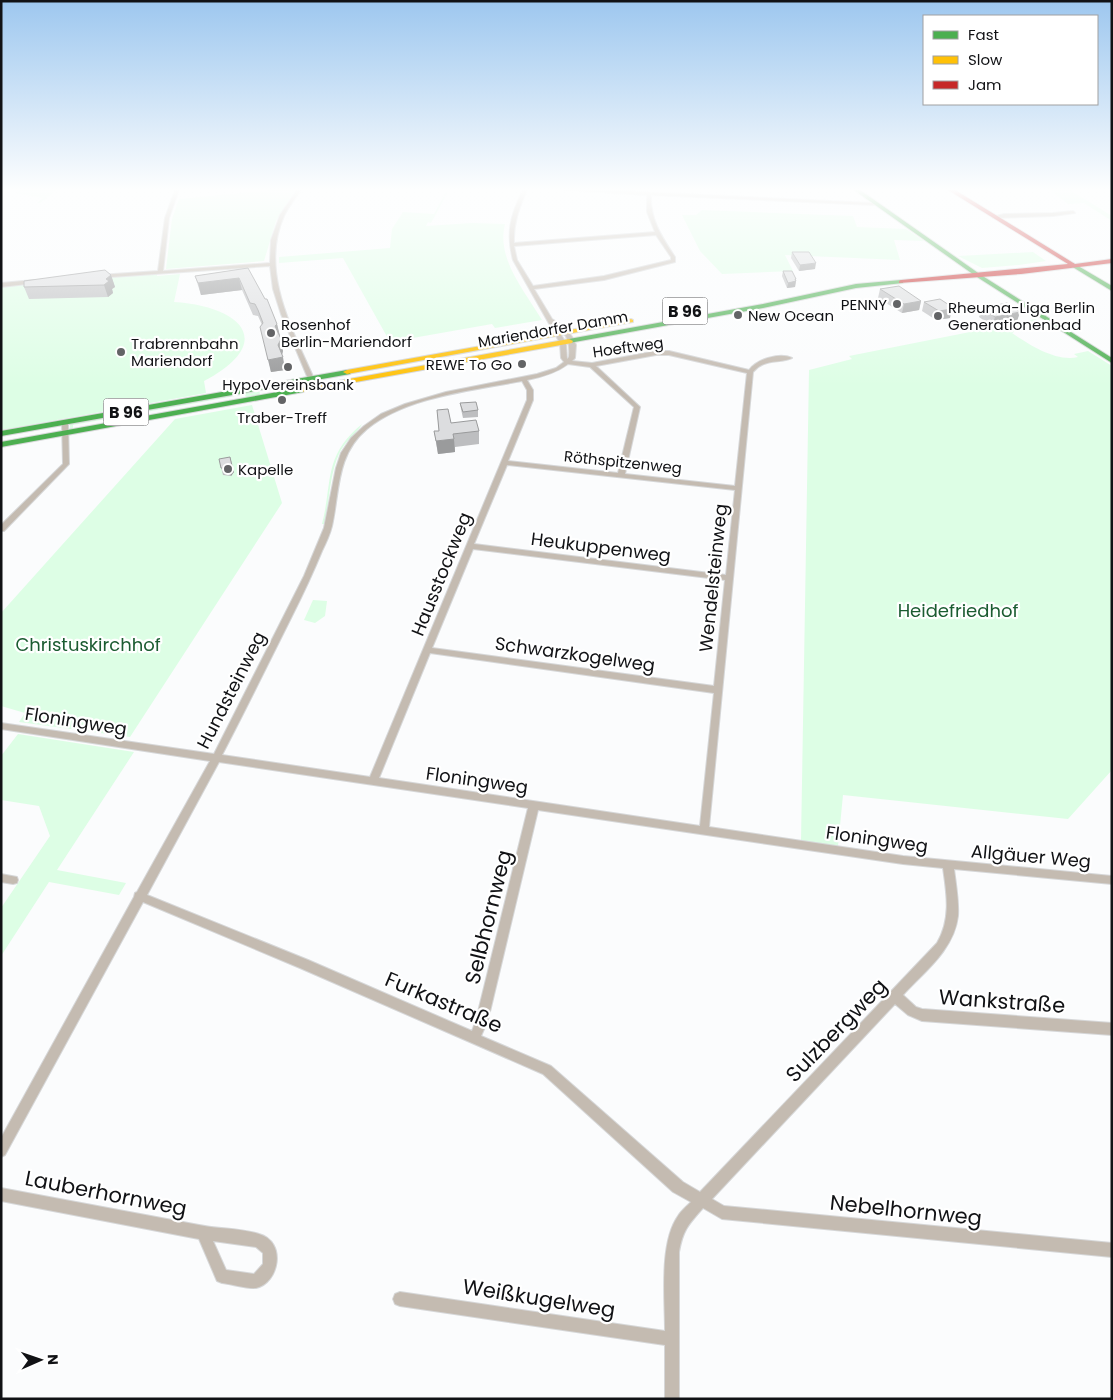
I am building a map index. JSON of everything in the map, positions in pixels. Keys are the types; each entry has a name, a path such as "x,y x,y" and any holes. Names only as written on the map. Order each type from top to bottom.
{"main road":[{"path":"947,255 955,274"},
{"path":"949,255 1112,361"},
{"path":"1057,255 1112,288"},
{"name":"Mariendorfer Damm","path":"1,445 65,428 565,338 763,306 841,289 1112,257"},
{"name":"Mariendorfer Damm","path":"1070,263 1112,261"},
{"name":"Mariendorfer Damm","path":"565,338 796,292 955,274 976,274"},
{"name":"Mariendorfer Damm","path":"1,434 65,428"}],"street":[{"path":"160,272 163,255"},
{"path":"273,255 271,264 276,296 313,383"},
{"path":"513,255 552,321 551,324 565,338 573,356 567,362"},
{"path":"531,288 595,280 671,262 674,260 672,255"},
{"path":"96,278 271,264"},
{"path":"1,285 42,282"},
{"name":"Hoeftweg","path":"567,362 592,365 664,353 750,372"},
{"path":"750,372 754,366 761,363 789,358"},
{"name":"Hundsteinweg","path":"1,1151 216,757 308,576 323,543 334,502 339,468 344,453 353,439 383,415 407,405 453,393 524,380 552,372 567,362"},
{"path":"592,365 637,408 621,475"},
{"name":"Wendelsteinweg","path":"704,831 750,372"},
{"name":"Hausstockweg","path":"373,782 531,397 530,390 524,380"},
{"path":"1,530 66,464 65,428"},
{"name":"Röthspitzenweg","path":"504,463 738,488"},
{"name":"Heukuppenweg","path":"470,546 729,578"},
{"name":"Schwarzkogelweg","path":"427,650 718,690"},
{"name":"Floningweg","path":"1,726 704,831 948,865"},
{"name":"Selbhornweg","path":"475,1036 482,1020 534,805"},
{"name":"Allgäuer Weg","path":"948,865 1112,880"},
{"name":"Sulzbergweg","path":"672,1399 672,1252 682,1221 933,956 951,929 954,903 948,865"},
{"path":"1,878 13,880"},
{"name":"Furkastraße","path":"139,896 475,1036 547,1070 678,1187 700,1201"},
{"name":"Wankstraße","path":"896,997 912,1011 922,1015 1112,1029"},
{"name":"Lauberhornweg","path":"1,1194 266,1243 271,1256 266,1272 255,1281 222,1276 203,1232"},
{"name":"Nebelhornweg","path":"700,1201 722,1212 1112,1250"},
{"name":"Weißkugelweg","path":"400,1299 672,1339"}],"green space":[{"path":"168,255 266,255 264,261 166,269"},
{"path":"300,255 506,255 520,286 542,320 495,328 492,324 390,342 343,258 279,263 279,257"},
{"path":"704,255 785,255 793,271 722,274"},
{"path":"793,255 899,255 900,260"},
{"path":"1038,255 1046,261 982,268 958,256"},
{"name":"Trabrennbahn Mariendorf","path":"157,273 157,276 180,274 174,302 217,310 232,318 242,328 245,339 240,352 227,366 204,381 206,393 1,430 1,286"},
{"name":"Heidefriedhof","path":"1035,319 1046,325 1034,328 1029,326 1012,329 1014,332 1012,333 1052,355 1070,358 1078,357 1074,354 1088,351 1112,366 1112,770 1068,819 843,795 838,846 801,841 809,370 852,359 849,356"},
{"path":"259,390 260,394 257,396 70,430 70,424","holes":["241,395 248,397 73,429 73,425"]},
{"name":"Christuskirchhof","path":"252,405 282,503 130,737 19,722 25,713 1,706 1,613 175,419"},
{"path":"362,424 344,445 339,454 331,480 324,524 322,524 335,458 341,447"},
{"path":"313,600 327,601 325,616 315,623 304,620"},
{"path":"18,734 134,752 57,870 126,883 119,895 49,882 1,956 1,908 50,836 39,806 1,800 1,756"}],"building":[{"path":"794,255 811,255 816,263 800,265"},
{"path":"248,268 265,299 267,299 277,324 275,326 281,339 278,345 283,357 268,360 260,327 263,323 255,304 250,303 239,278 198,283 195,276"},
{"path":"105,270 111,275 106,279 109,281 104,285 24,287 24,281"},
{"path":"783,271 792,271 796,281 788,283"},
{"path":"899,286 921,301 904,304 880,289"},
{"path":"940,299 952,309 939,311 924,302"},
{"path":"1007,303 1020,312 995,317 982,308"},
{"path":"476,402 478,410 463,412 460,403"},
{"path":"448,409 451,423 476,420 479,431 453,434 454,439 436,441 434,431 439,431 437,410"},
{"path":"230,457 232,466 229,469 221,468 219,459"}],"traffic: fast":[{"path":"949,255 979,276"},
{"path":"1073,265 1112,289"},
{"path":"979,276 1112,361"},
{"path":"569,341 763,306 856,286 901,282"},
{"path":"1,434 347,372"},
{"path":"1,445 300,390"}],"traffic: slow":[{"path":"347,372 631,321"},
{"path":"300,390 569,341"}],"traffic: jam":[{"path":"1057,255 1073,265"},
{"path":"901,282 1021,272 1112,261"}],"place":[{"name":"PENNY","path":"897,304"},
{"name":"New Ocean","path":"738,315"},
{"name":"Rheuma-Liga Berlin Generationenbad","path":"938,316"},
{"name":"Rosenhof Berlin-Mariendorf","path":"271,333"},
{"name":"Trabrennbahn Mariendorf","path":"121,352"},
{"name":"REWE To Go","path":"522,364"},
{"name":"HypoVereinsbank","path":"288,367"},
{"name":"Traber-Treff","path":"282,400"},
{"name":"Kapelle","path":"228,469"}]}
